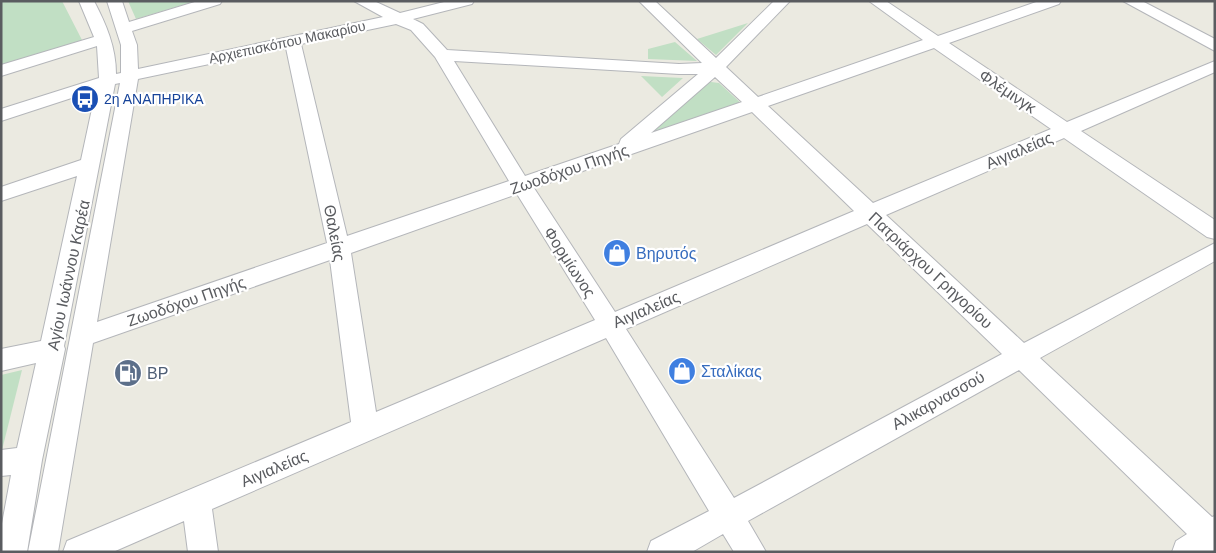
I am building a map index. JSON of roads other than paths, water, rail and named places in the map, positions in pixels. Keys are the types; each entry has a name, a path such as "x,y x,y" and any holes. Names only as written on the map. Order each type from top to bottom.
{"street":[{"name":"Αγίου Ιωάννου Καρέα","path":"12,552 28,460 53,349 107,82 108,54 97,20 86,1"},
{"name":"Αγίου Ιωάννου Καρέα","path":"43,552 130,76 129,45 125,28 114,1"},
{"path":"125,28 215,1"},
{"name":"Φορμίωνος","path":"361,1 396,19 418,14 521,185 610,324 751,552"},
{"path":"418,14 467,1"},
{"name":"Πατριάρχου Γρηγορίου","path":"646,1 1020,355 1207,539"},
{"path":"618,152 715,68 783,1"},
{"name":"Φλέμινγκ","path":"876,1 1215,231"},
{"name":"Ζωοδόχου Πηγής","path":"84,336 1054,1"},
{"path":"1130,1 1215,46"},
{"name":"Αρχιεπισκόπου Μακαρίου","path":"1,115 130,76 396,19"},
{"path":"1,71 103,39"},
{"name":"Θαλείας","path":"292,40 339,248 365,429"},
{"path":"442,55 679,69 715,68"},
{"name":"Αιγιαλείας","path":"78,552 1215,66"},
{"path":"1,194 91,164"},
{"name":"Αλικαρνασσού","path":"662,552 1020,355 1215,251"},
{"path":"1,360 53,349"},
{"path":"1,463 28,460"},
{"path":"196,501 203,552"}],"place":[{"name":"2η ΑΝΑΠΗΡΙΚΑ","path":"85,99"},
{"name":"Βηρυτός","path":"617,253"},
{"name":"Σταλίκας","path":"682,371"},
{"name":"BP","path":"128,373"}]}
